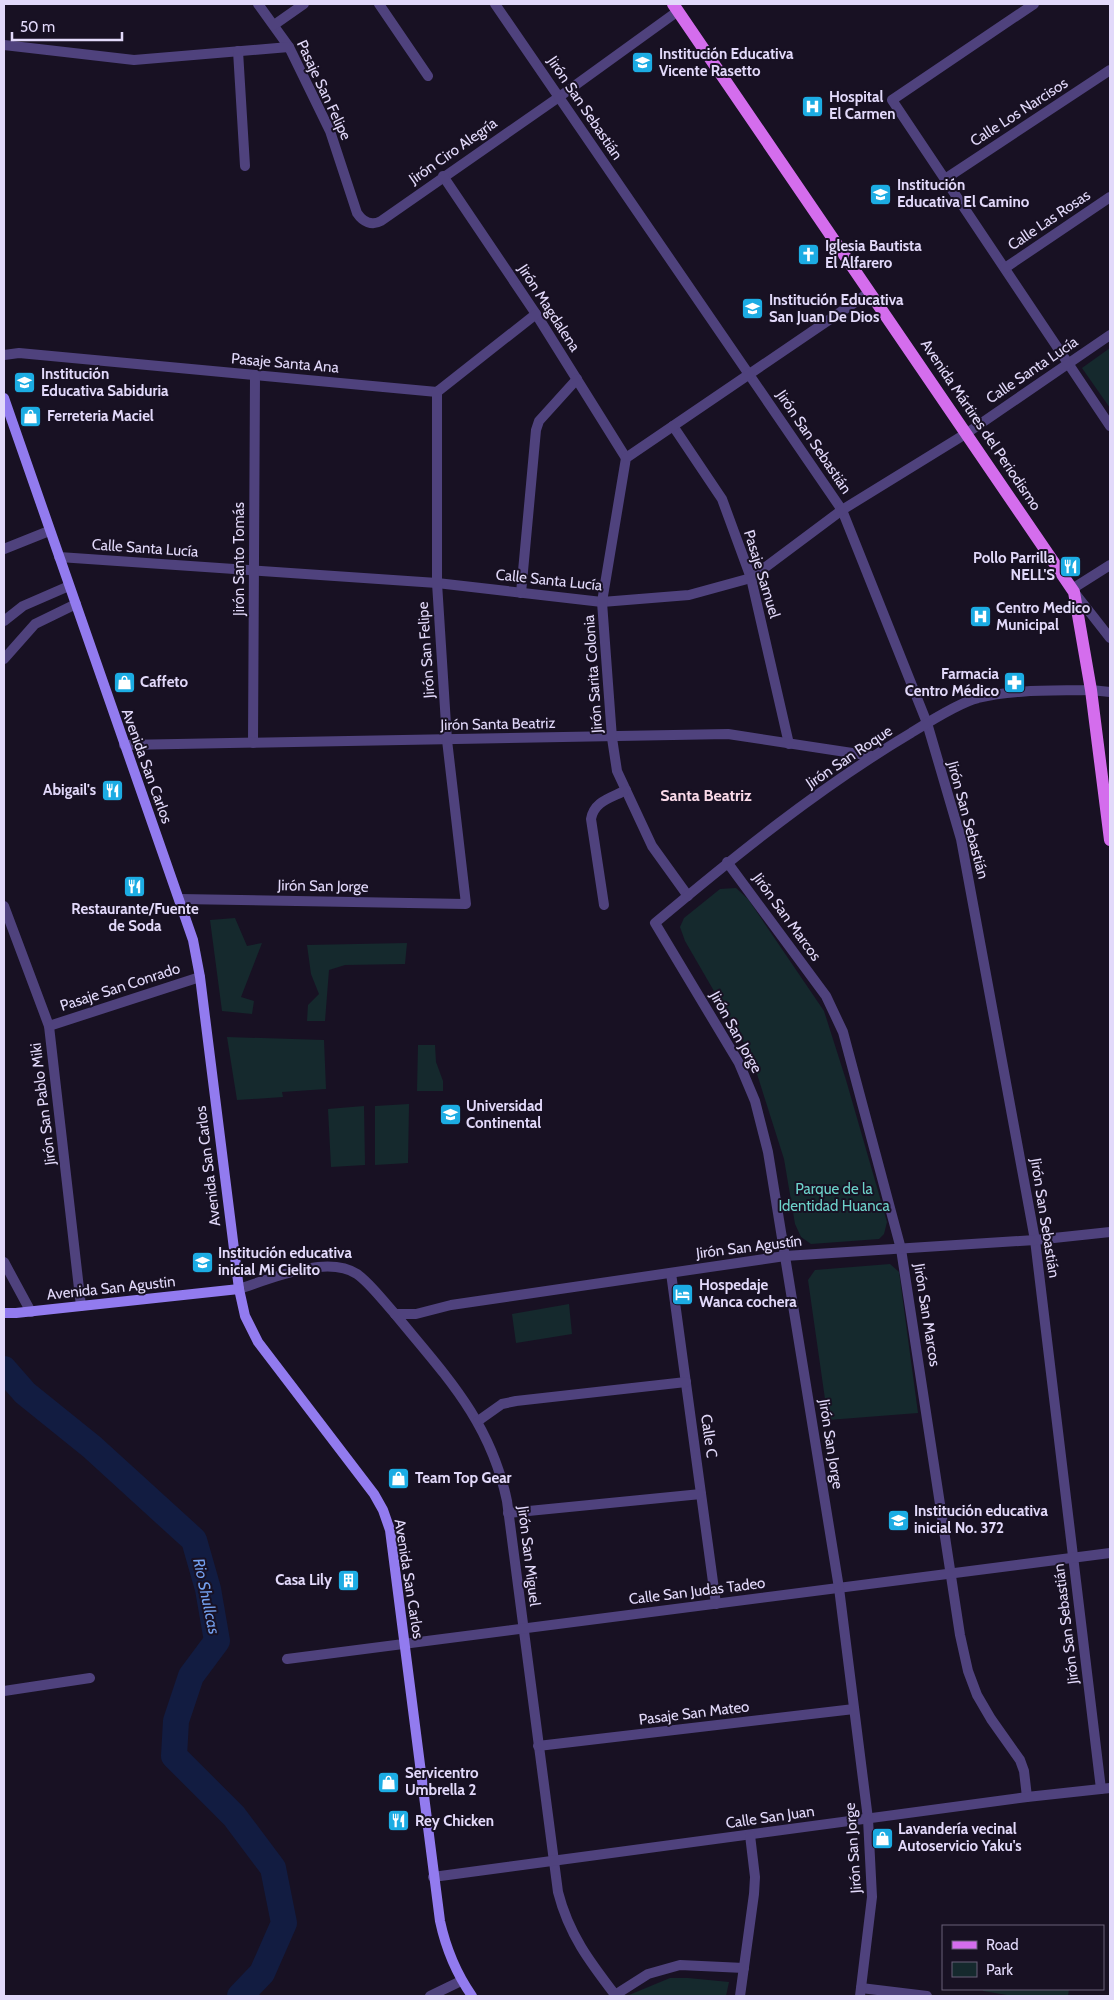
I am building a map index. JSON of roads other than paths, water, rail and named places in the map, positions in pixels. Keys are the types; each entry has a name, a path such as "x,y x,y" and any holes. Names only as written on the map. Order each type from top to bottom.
{"main road":[{"name":"Avenida Mártires del Periodismo","path":"676,7 1073,591 1091,690 1110,840"},
{"name":"Avenida San Carlos","path":"4,398 193,940 200,977 239,1289 245,1316 258,1342 374,1494 383,1510 390,1530 433,1877 446,1946 461,1981 472,1996"},
{"name":"Avenida San Agustin","path":"4,1313 31,1312 239,1289"}],"street":[{"name":"Pasaje San Felipe","path":"258,4 289,47 330,131 352,202 357,214 364,220"},
{"path":"274,25 304,4"},
{"path":"379,4 428,76"},
{"name":"Jirón San Sebastián","path":"495,4 842,510 927,723 961,838 1035,1240 1073,1558 1106,1788"},
{"path":"1034,4 892,100 1110,426"},
{"name":"Jirón Ciro Alegría","path":"364,220 372,224 379,222 559,97 676,7"},
{"path":"4,45 134,60 289,47"},
{"path":"238,51 245,166"},
{"name":"Calle Los Narcisos","path":"945,179 1110,70"},
{"name":"Jirón Magdalena","path":"443,176 536,314 626,458"},
{"name":"Calle Las Rosas","path":"1005,268 1110,197"},
{"path":"626,458 870,292"},
{"path":"437,392 536,314"},
{"name":"Calle Santa Lucía","path":"60,557 437,583 602,602 689,595 751,578 842,510 966,432 1110,335"},
{"name":"Pasaje Santa Ana","path":"4,355 19,353 437,392"},
{"name":"Jirón Santo Tomás","path":"253,743 255,375"},
{"path":"521,593 536,430 539,421 577,379"},
{"name":"Jirón San Felipe","path":"437,392 437,583 447,740 466,904"},
{"name":"Pasaje Samuel","path":"673,426 722,499 751,578 789,744"},
{"name":"Jirón Sarita Colonia","path":"626,458 602,602 612,738 617,771 652,846 688,896"},
{"path":"4,549 49,531"},
{"path":"1073,591 1110,565"},
{"path":"4,621 23,606 69,586"},
{"name":"Avenida Mártires del Periodismo","path":"1073,591 1110,638"},
{"path":"4,659 35,624 76,604"},
{"name":"Jirón San Roque","path":"655,923 728,862 872,756 927,723 976,698 998,694 1091,690 1110,692"},
{"name":"Jirón Santa Beatriz","path":"124,745 612,738 728,734 872,756"},
{"path":"604,905 591,819 592,811 597,804 626,790"},
{"name":"Jirón San Marcos","path":"728,862 826,996 843,1032 901,1249 960,1635 968,1671 990,1719 1020,1760 1024,1771 1027,1797"},
{"name":"Jirón San Jorge","path":"179,899 466,904"},
{"name":"Jirón San Pablo Miki","path":"4,906 49,1026 81,1306"},
{"name":"Jirón San Jorge","path":"655,923 739,1063 755,1101 768,1152 839,1588 868,1819 872,1897 861,1992"},
{"name":"Pasaje San Conrado","path":"49,1026 200,977"},
{"name":"Jirón San Agustín","path":"395,1314 416,1314 451,1305 785,1256 1035,1240 1110,1232"},
{"path":"4,1262 31,1312"},
{"name":"Jirón San Miguel","path":"239,1289 284,1274 332,1266 347,1269 359,1275 395,1314 461,1394 478,1421 503,1481 553,1861 561,1904 572,1933 589,1962 616,1996"},
{"name":"Calle C","path":"671,1273 716,1604"},
{"path":"478,1421 502,1404 516,1401 686,1382"},
{"path":"508,1513 701,1494"},
{"name":"Calle San Judas Tadeo","path":"287,1659 1110,1553"},
{"path":"4,1691 90,1678"},
{"name":"Pasaje San Mateo","path":"538,1746 854,1709"},
{"name":"Calle San Juan","path":"433,1877 1106,1788"},
{"path":"740,1996 754,1894 750,1835"},
{"path":"616,1996 648,1974 680,1965 744,1968"},
{"path":"430,1996 461,1981"},
{"path":"861,1992 927,1996"}],"waterway":[{"name":"Rio Shullcas","path":"4,1369 25,1393 92,1447 194,1540 208,1589 217,1641 191,1676 176,1721 174,1756 234,1816 273,1868 284,1923 262,1973 240,1996"}],"place":[{"name":"Institución Educativa Vicente Rasetto","path":"643,63"},
{"name":"Hospital El Carmen","path":"813,106"},
{"name":"Institución Educativa El Camino","path":"881,194"},
{"name":"Iglesia Bautista El Alfarero","path":"809,255"},
{"name":"Institución Educativa San Juan De Dios","path":"753,309"},
{"name":"Institución Educativa Sabiduria","path":"25,383"},
{"name":"Ferreteria Maciel","path":"31,416"},
{"name":"Pollo Parrilla NELL'S","path":"1071,567"},
{"name":"Centro Medico Municipal","path":"980,617"},
{"name":"Caffeto","path":"124,682"},
{"name":"Farmacia Centro Médico","path":"1015,683"},
{"name":"Abigail's","path":"112,790"},
{"name":"Restaurante/Fuente de Soda","path":"135,886"},
{"name":"Universidad Continental","path":"450,1115"},
{"name":"Institución educativa inicial Mi Cielito","path":"202,1262"},
{"name":"Hospedaje Wanca cochera","path":"683,1294"},
{"name":"Team Top Gear","path":"399,1478"},
{"name":"Institución educativa inicial No. 372","path":"898,1520"},
{"name":"Casa Lily","path":"348,1580"},
{"name":"Servicentro Umbrella 2","path":"389,1782"},
{"name":"Rey Chicken","path":"399,1821"},
{"name":"Lavandería vecinal Autoservicio Yaku's","path":"882,1838"}],"district":[{"name":"Santa Beatriz","path":"706,795"}],"park label":[{"name":"Parque de la Identidad Huanca","path":"834,1198"}]}
